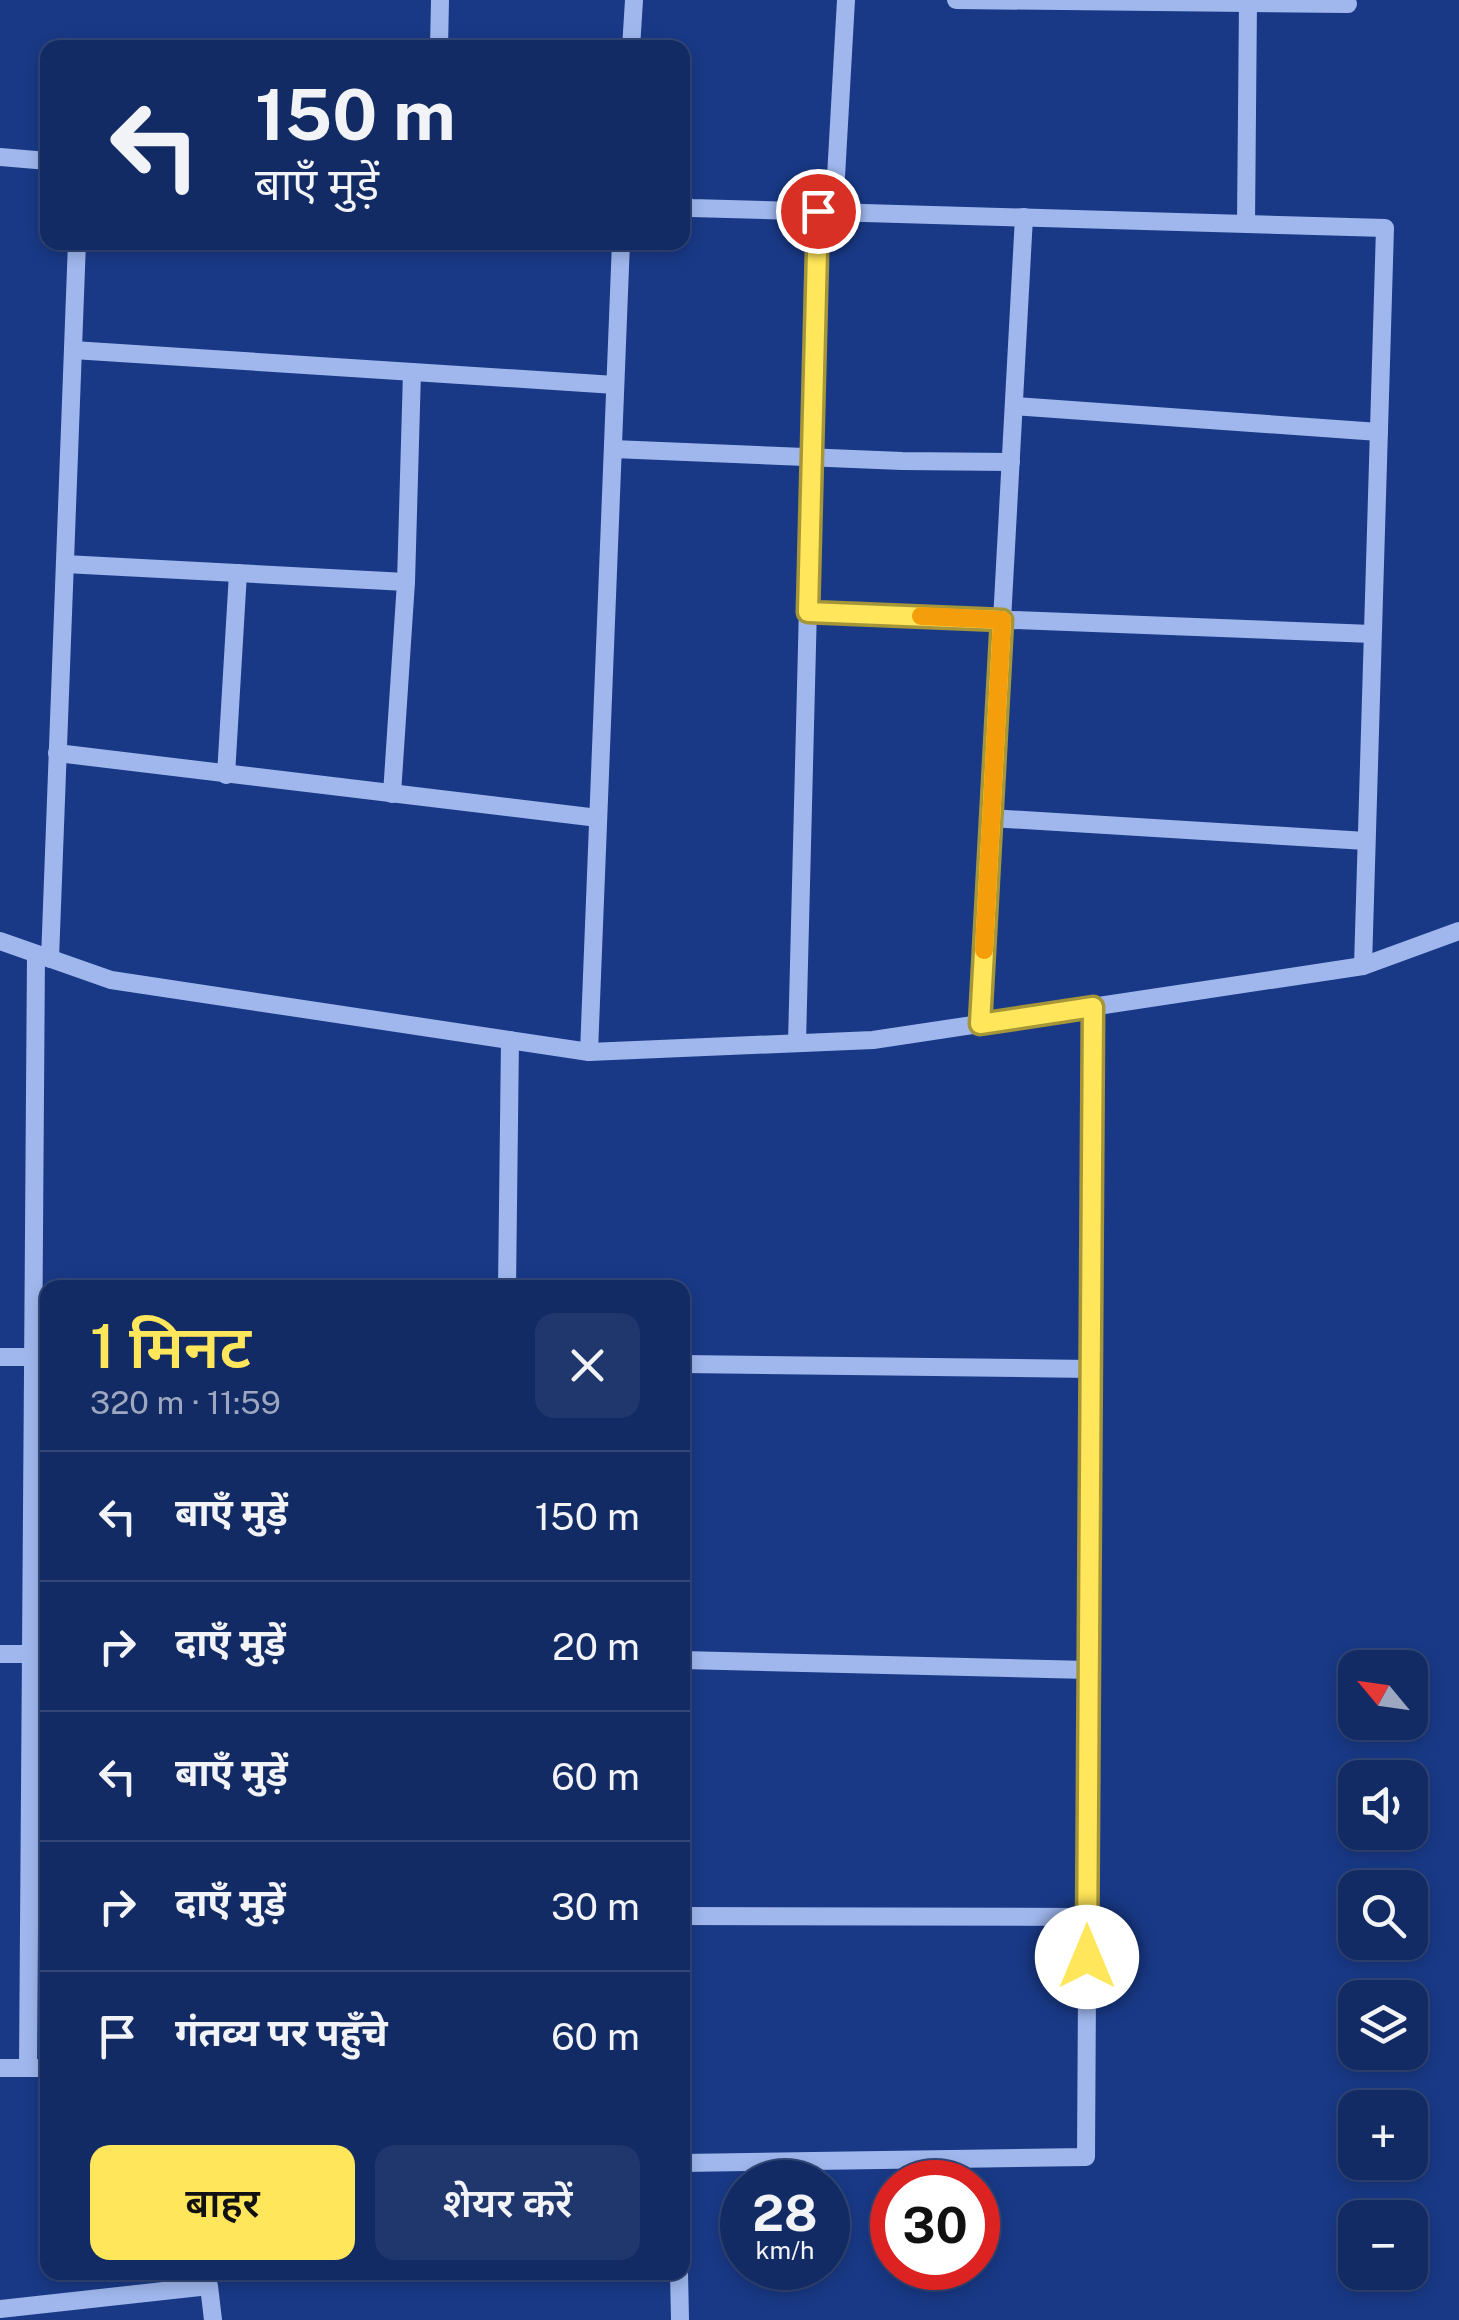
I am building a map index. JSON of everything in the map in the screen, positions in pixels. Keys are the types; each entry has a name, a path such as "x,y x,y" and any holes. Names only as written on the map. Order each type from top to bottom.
{"street":[{"path":"439,40 440,0"},
{"path":"632,40 634,0"},
{"path":"796,1043 810,457 826,212 846,0"},
{"path":"956,0 1348,4"},
{"path":"1246,224 1248,1"},
{"path":"0,157 40,160"},
{"path":"690,208 1386,228 1362,966"},
{"path":"980,1024 1024,216"},
{"path":"41,1280 43,956 58,753 77,250"},
{"path":"589,1052 621,250"},
{"path":"72,350 616,384"},
{"path":"392,794 406,582 412,372"},
{"path":"1014,406 1379,432"},
{"path":"613,449 1011,462"},
{"path":"64,564 406,582"},
{"path":"226,775 238,574"},
{"path":"808,612 1372,634"},
{"path":"58,753 598,818"},
{"path":"992,818 1366,841"},
{"path":"0,941 111,980 589,1052 874,1040 1362,966 1459,931"},
{"path":"690,2163 1086,2156 1093,1007"},
{"path":"507,1280 510,1040"},
{"path":"0,1357 40,1357 38,1913 28,2068"},
{"path":"690,1364 1091,1369"},
{"path":"0,1654 39,1654"},
{"path":"690,1660 1089,1670"},
{"path":"690,1916 1088,1917"},
{"path":"0,2068 40,2068"},
{"path":"679,2280 680,2320"},
{"path":"0,2310 209,2286 212,2320"}],"slow traffic":[{"path":"921,616 1002,620 984,950"}],"route":[{"path":"818,211 808,612 1002,620 980,1024 1093,1007 1087,1957"}]}
